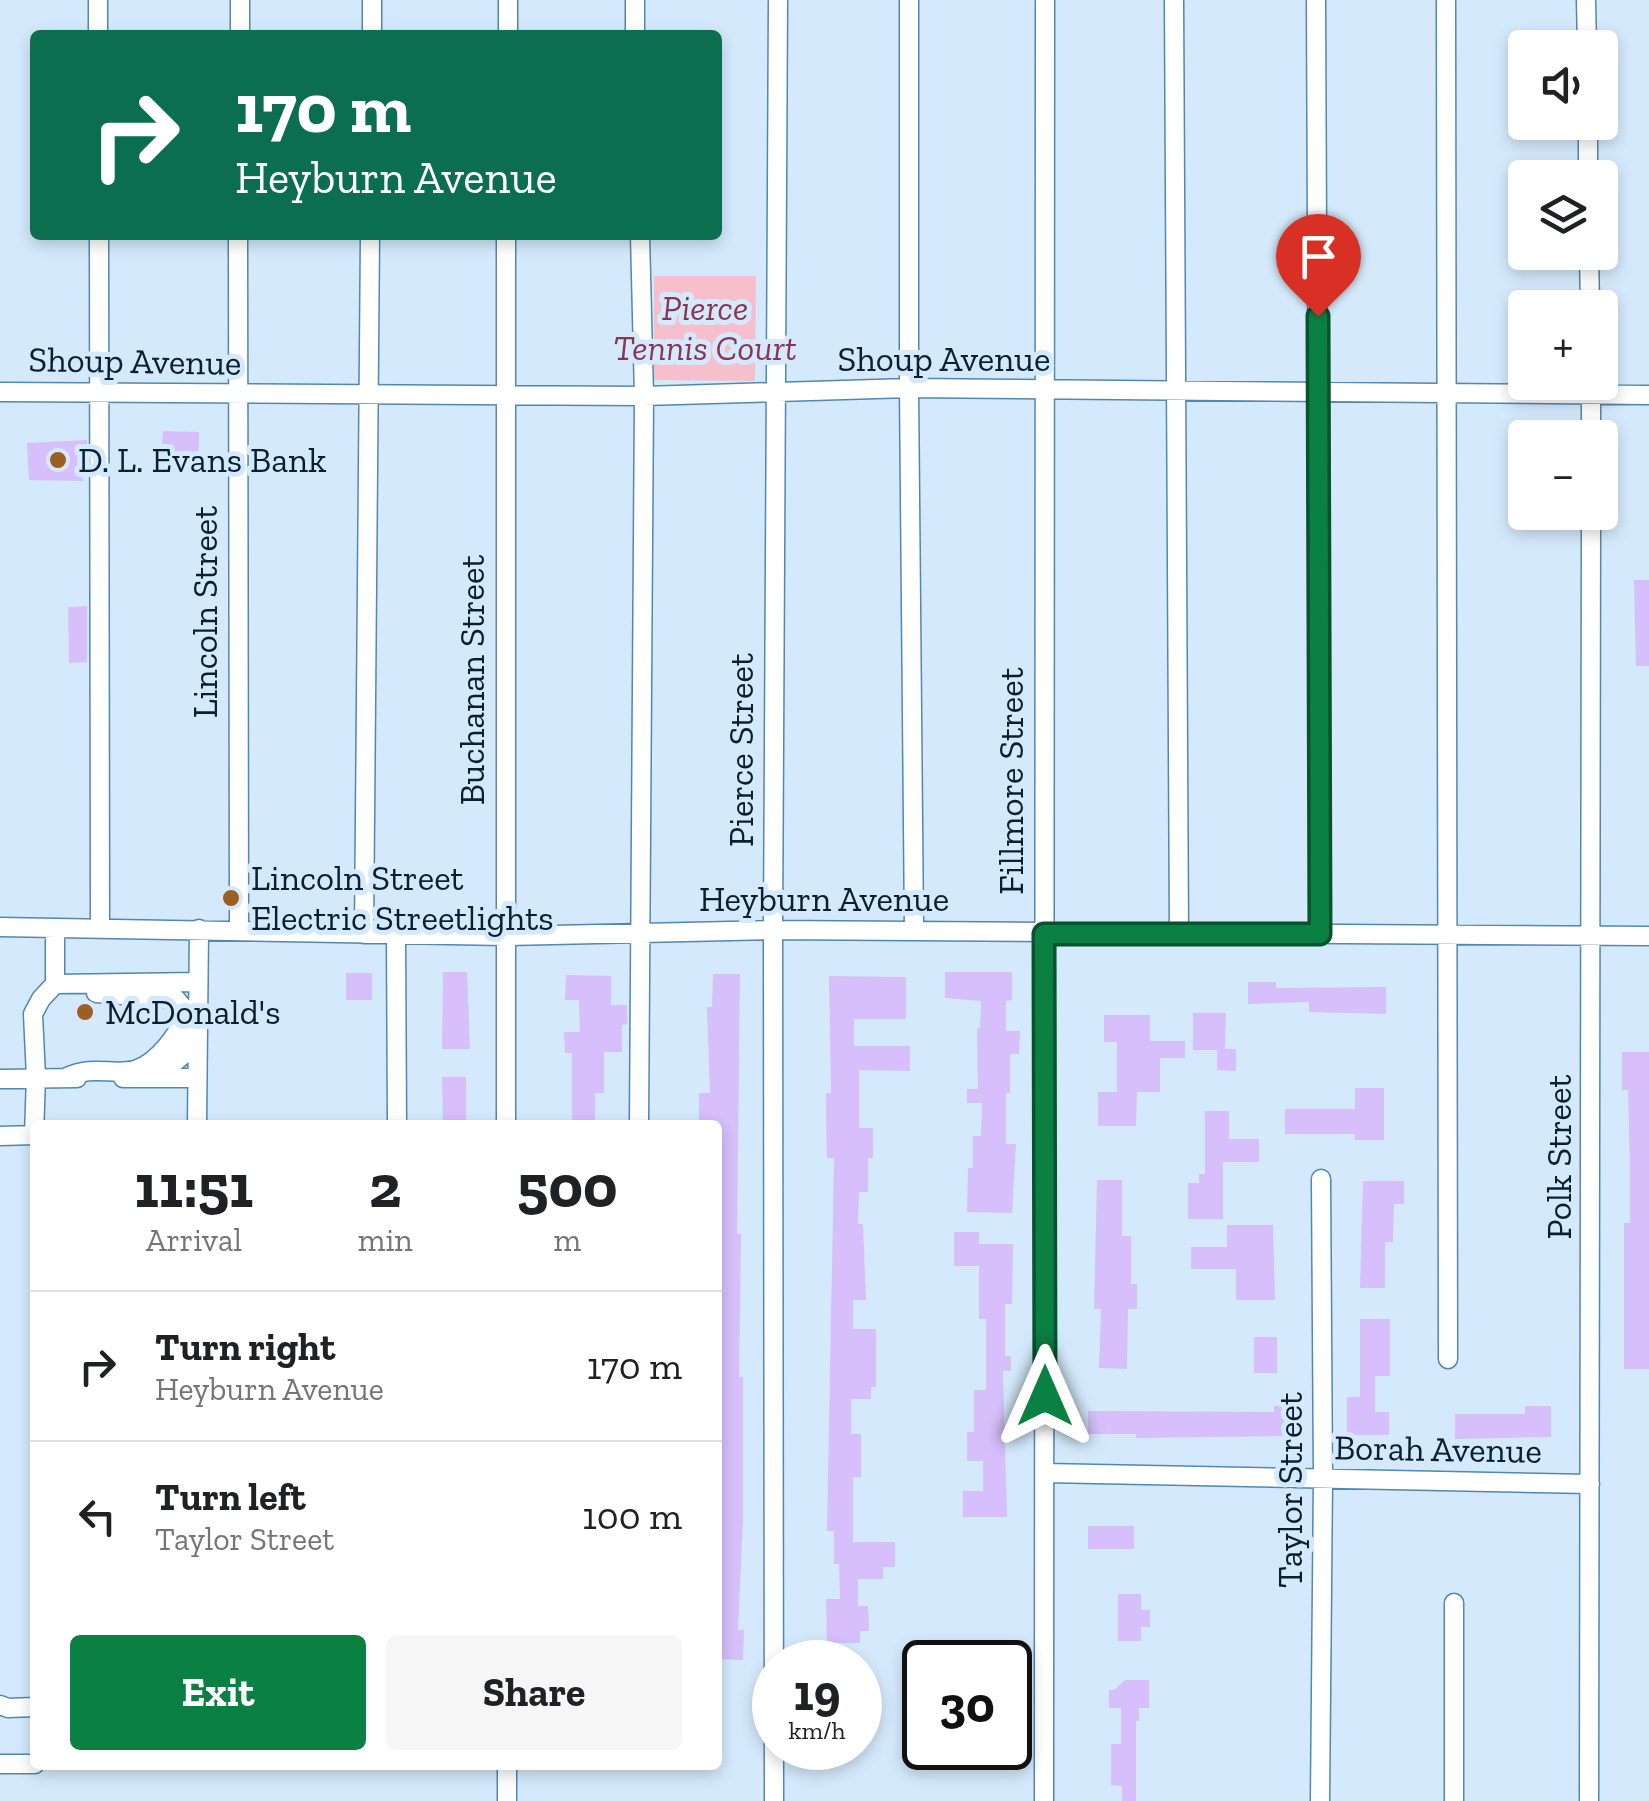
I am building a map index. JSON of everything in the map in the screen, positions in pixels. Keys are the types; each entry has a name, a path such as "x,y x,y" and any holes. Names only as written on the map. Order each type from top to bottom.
{"street":[{"path":"98,0 98,30"},
{"path":"240,0 240,30"},
{"path":"372,0 372,30"},
{"path":"508,0 508,30"},
{"path":"635,0 635,30"},
{"name":"Pierce Street","path":"774,1801 778,0"},
{"path":"910,0 914,930"},
{"name":"Fillmore Street","path":"1044,1801 1045,0"},
{"path":"1174,0 1179,934"},
{"path":"1316,0 1320,934"},
{"path":"1446,0 1448,1359"},
{"path":"1586,0 1587,30"},
{"path":"98,240 100,929"},
{"name":"Lincoln Street","path":"238,240 239,929"},
{"path":"364,934 370,240"},
{"name":"Buchanan Street","path":"506,240 506,1120"},
{"path":"639,1120 644,396 640,240"},
{"name":"Shoup Avenue","path":"0,392 504,397 909,388 1318,395 1508,392"},
{"name":"Shoup Avenue","path":"1618,392 1649,396"},
{"name":"Polk Street","path":"1589,1801 1591,530"},
{"name":"Heyburn Avenue","path":"0,927 505,936 914,930 1649,936"},
{"path":"35,1120 33,1014 55,984 55,928"},
{"path":"197,1120 199,929"},
{"path":"396,934 397,1120"},
{"path":"55,984 198,982"},
{"path":"65,1078 84,1069 137,1070 160,1053 183,1024 186,1010 176,999 100,994 80,984"},
{"path":"0,1078 197,1078"},
{"path":"0,1136 30,1136"},
{"name":"Taylor Street","path":"1320,1801 1321,1180"},
{"name":"Borah Avenue","path":"1045,1474 1590,1484"},
{"path":"1454,1603 1454,1801"},
{"path":"0,1705 30,1707"},
{"path":"0,1764 30,1764"},
{"path":"507,1770 507,1801"}],"green space":[{"name":"Pierce Tennis Court","path":"654,276 756,276 755,381 654,380"}],"building":[{"path":"163,431 199,432 198,470 152,468 152,444 162,445"},
{"name":"D. L. Evans Bank","path":"87,440 87,460 81,461 83,481 29,480 27,443"},
{"path":"1634,580 1649,580 1649,666 1636,666"},
{"path":"87,606 87,662 69,663 68,607"},
{"path":"443,972 467,972 470,1049 442,1049"},
{"path":"945,972 1012,972 1012,1000 1006,1001 1006,1031 1020,1031 1019,1054 1010,1054 1010,1093 1006,1093 1006,1144 1016,1144 1012,1213 967,1212 973,1136 981,1136 982,1103 967,1103 967,1089 978,1089 977,1028 981,1001 945,998"},
{"path":"346,973 372,973 372,1000 346,1000"},
{"path":"713,974 740,974 737,1234 741,1234 739,1377 743,1377 743,1519 738,1630 744,1630 743,1660 722,1659 722,1120 699,1120 699,1093 710,1093 707,1007 712,1007"},
{"path":"566,975 611,976 611,1005 627,1005 622,1052 604,1052 604,1093 595,1093 595,1120 572,1120 572,1053 565,1053 564,1032 580,1032 579,1000 565,1000"},
{"path":"829,976 906,977 906,1019 854,1019 854,1046 910,1046 910,1071 859,1070 859,1128 873,1128 873,1158 868,1158 868,1192 859,1192 858,1224 863,1224 866,1300 853,1300 853,1329 876,1329 876,1387 871,1387 871,1399 851,1399 851,1434 861,1434 861,1477 853,1477 853,1542 895,1542 895,1567 883,1567 883,1579 858,1579 858,1606 868,1606 869,1631 860,1631 860,1640 827,1640 826,1599 840,1599 834,1531 827,1531 834,1158 827,1158 826,1093 831,1093"},
{"path":"1248,982 1276,982 1276,988 1386,987 1386,1014 1309,1012 1309,1002 1248,1004"},
{"path":"1193,1013 1226,1013 1225,1049 1236,1049 1236,1071 1217,1070 1217,1050 1193,1050"},
{"path":"1104,1015 1150,1015 1150,1041 1185,1041 1185,1058 1160,1058 1160,1092 1137,1092 1136,1126 1098,1126 1098,1092 1117,1092 1117,1042 1104,1042"},
{"path":"1622,1052 1649,1052 1649,1369 1624,1369 1624,1223 1630,1223 1630,1169 1628,1090 1622,1090"},
{"path":"442,1077 466,1077 466,1120 443,1120"},
{"path":"1355,1088 1384,1088 1384,1140 1355,1140 1355,1134 1285,1134 1285,1109 1355,1109"},
{"path":"1205,1111 1229,1111 1229,1139 1259,1139 1259,1162 1223,1162 1223,1219 1188,1219 1188,1183 1199,1183 1199,1174 1205,1174"},
{"path":"1097,1180 1122,1180 1122,1236 1131,1236 1131,1284 1137,1284 1137,1309 1128,1309 1127,1369 1099,1368 1101,1309 1094,1309"},
{"path":"1363,1181 1404,1181 1404,1204 1394,1204 1393,1242 1385,1242 1385,1288 1360,1288"},
{"path":"1227,1225 1273,1225 1275,1300 1236,1300 1236,1269 1191,1269 1191,1247 1227,1247"},
{"path":"954,1232 979,1232 979,1244 1013,1244 1012,1304 1005,1304 1005,1356 1011,1356 1011,1371 1003,1371 1007,1517 963,1517 963,1491 983,1491 983,1461 967,1461 967,1432 974,1432 974,1390 986,1390 986,1319 979,1319 979,1266 954,1266"},
{"path":"1360,1319 1390,1319 1390,1376 1375,1376 1375,1412 1389,1412 1389,1435 1347,1435 1347,1397 1360,1397"},
{"path":"1254,1337 1277,1337 1277,1373 1254,1373"},
{"path":"1274,1406 1291,1406 1291,1436 1136,1438 1136,1434 1088,1434 1088,1411 1274,1412"},
{"path":"1525,1406 1551,1406 1551,1437 1455,1439 1455,1414 1525,1414"},
{"path":"1088,1526 1134,1526 1134,1549 1088,1549"},
{"path":"1118,1594 1141,1594 1141,1610 1150,1610 1150,1627 1141,1627 1141,1641 1118,1641"},
{"path":"1125,1680 1149,1680 1149,1708 1139,1708 1136,1721 1136,1801 1122,1801 1122,1786 1111,1785 1111,1744 1121,1744 1121,1708 1109,1708 1109,1690"}],"place":[{"name":"D. L. Evans Bank","path":"58,460"},
{"name":"Lincoln Street Electric Streetlights","path":"231,898"},
{"name":"McDonald's","path":"85,1012"}],"route":[{"path":"1045,1396 1044,934 1320,934 1318,316"}]}
